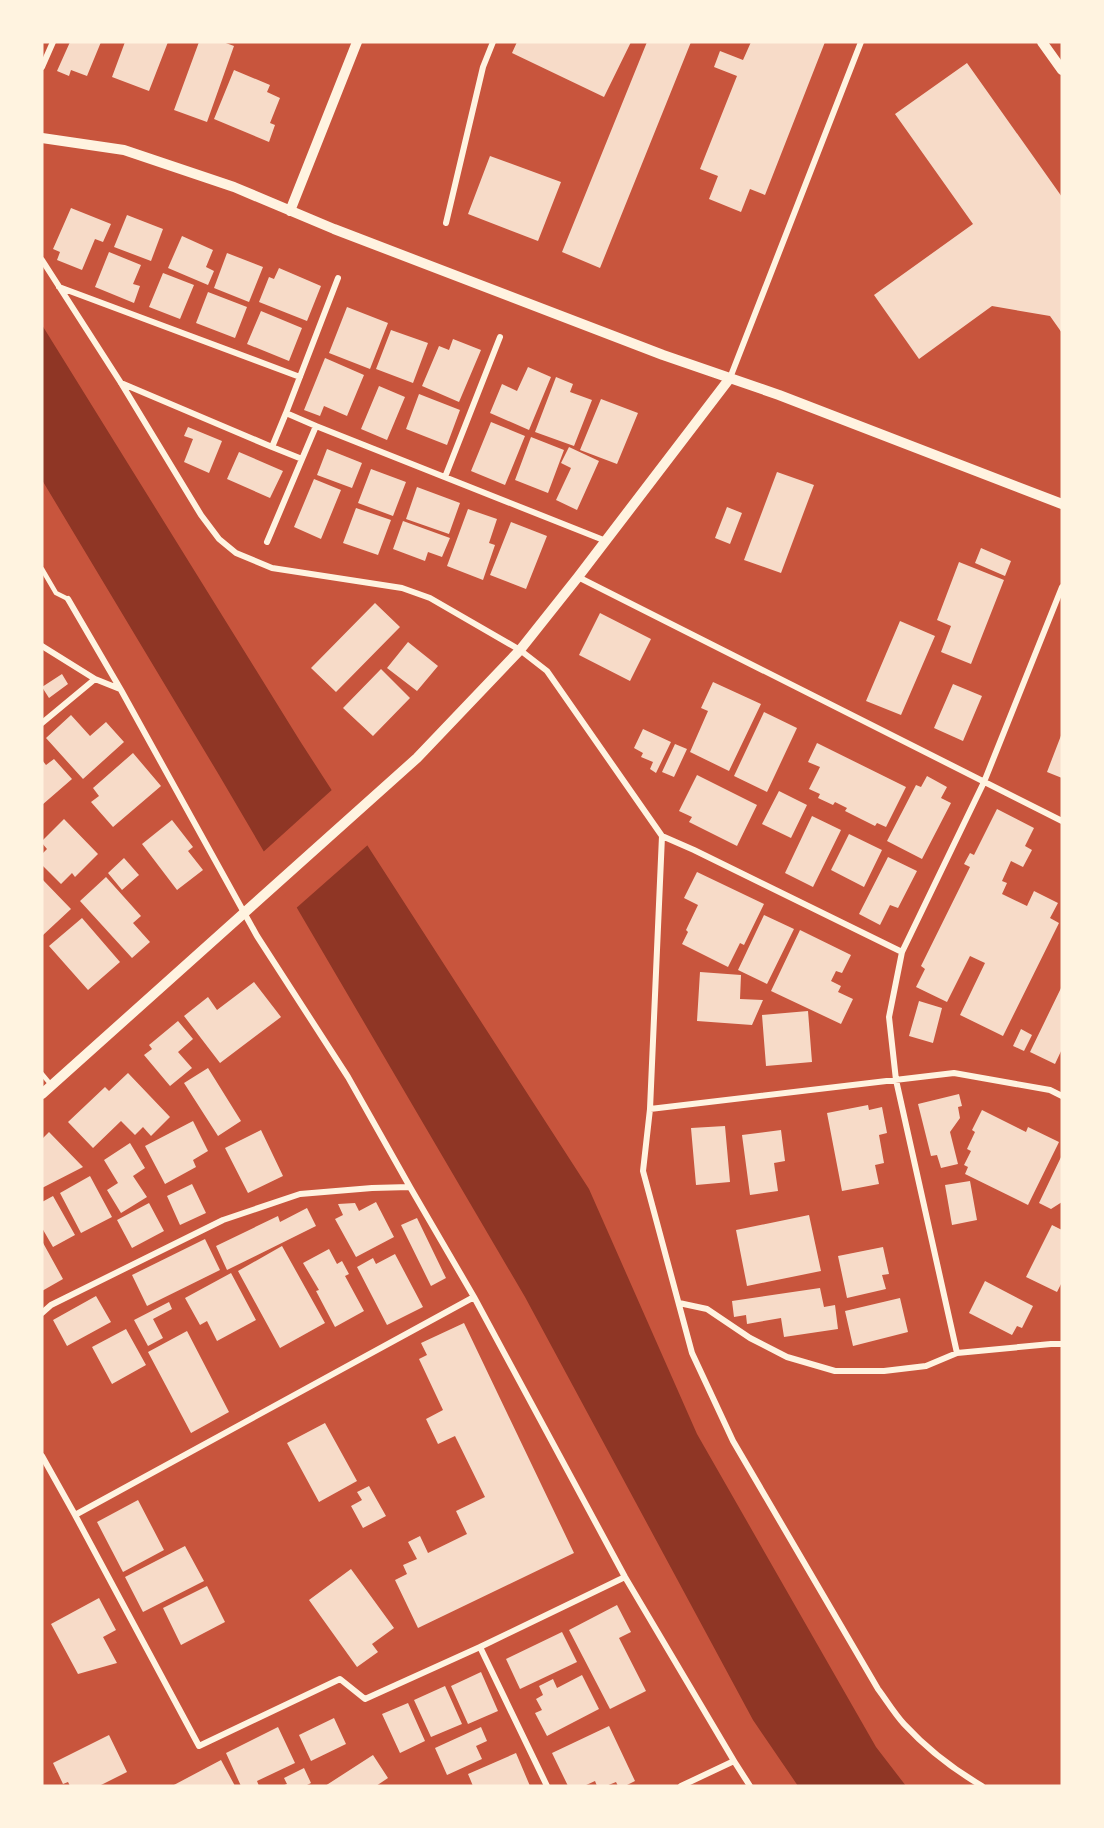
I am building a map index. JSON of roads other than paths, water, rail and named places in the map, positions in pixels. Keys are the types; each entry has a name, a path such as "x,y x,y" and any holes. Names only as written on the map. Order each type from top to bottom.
{"street":[{"path":"42,67 52,42"},
{"path":"290,211 357,42"},
{"path":"446,223 483,67 493,42"},
{"path":"42,1094 417,758 520,650 578,577 730,378 861,42"},
{"path":"1042,42 1062,70"},
{"path":"42,138 124,150 234,188 663,355 778,395 1062,504"},
{"path":"42,260 201,514 219,539 236,553 272,568 412,591 456,611 520,650 547,671 662,836 902,952"},
{"path":"272,447 338,278"},
{"path":"59,287 300,377"},
{"path":"445,477 500,337"},
{"path":"121,383 302,459"},
{"path":"286,413 606,541"},
{"path":"267,543 316,426"},
{"path":"578,577 1062,821"},
{"path":"957,1353 896,1080 889,1017 902,952 984,782 1062,587"},
{"path":"68,599 257,936 348,1077 474,1297 625,1577 750,1786"},
{"path":"42,646 95,679 121,690"},
{"path":"42,723 95,679"},
{"path":"662,836 650,1109 643,1171 692,1353 733,1441 878,1689 902,1722 927,1747 955,1770 982,1786"},
{"path":"650,1109 954,1073 1050,1090 1062,1096"},
{"path":"42,1313 51,1305 223,1220 300,1194 410,1187"},
{"path":"75,1515 474,1297"},
{"path":"679,1303 706,1309 750,1338 787,1357 835,1371 884,1371 926,1366 957,1353 1062,1344"},
{"path":"42,1456 200,1746 340,1678 365,1699 625,1577"},
{"path":"480,1647 547,1786"},
{"path":"681,1786 734,1761"}],"lane":[{"path":"42,569 56,593 68,599"},
{"path":"42,1074 52,1086"}]}
